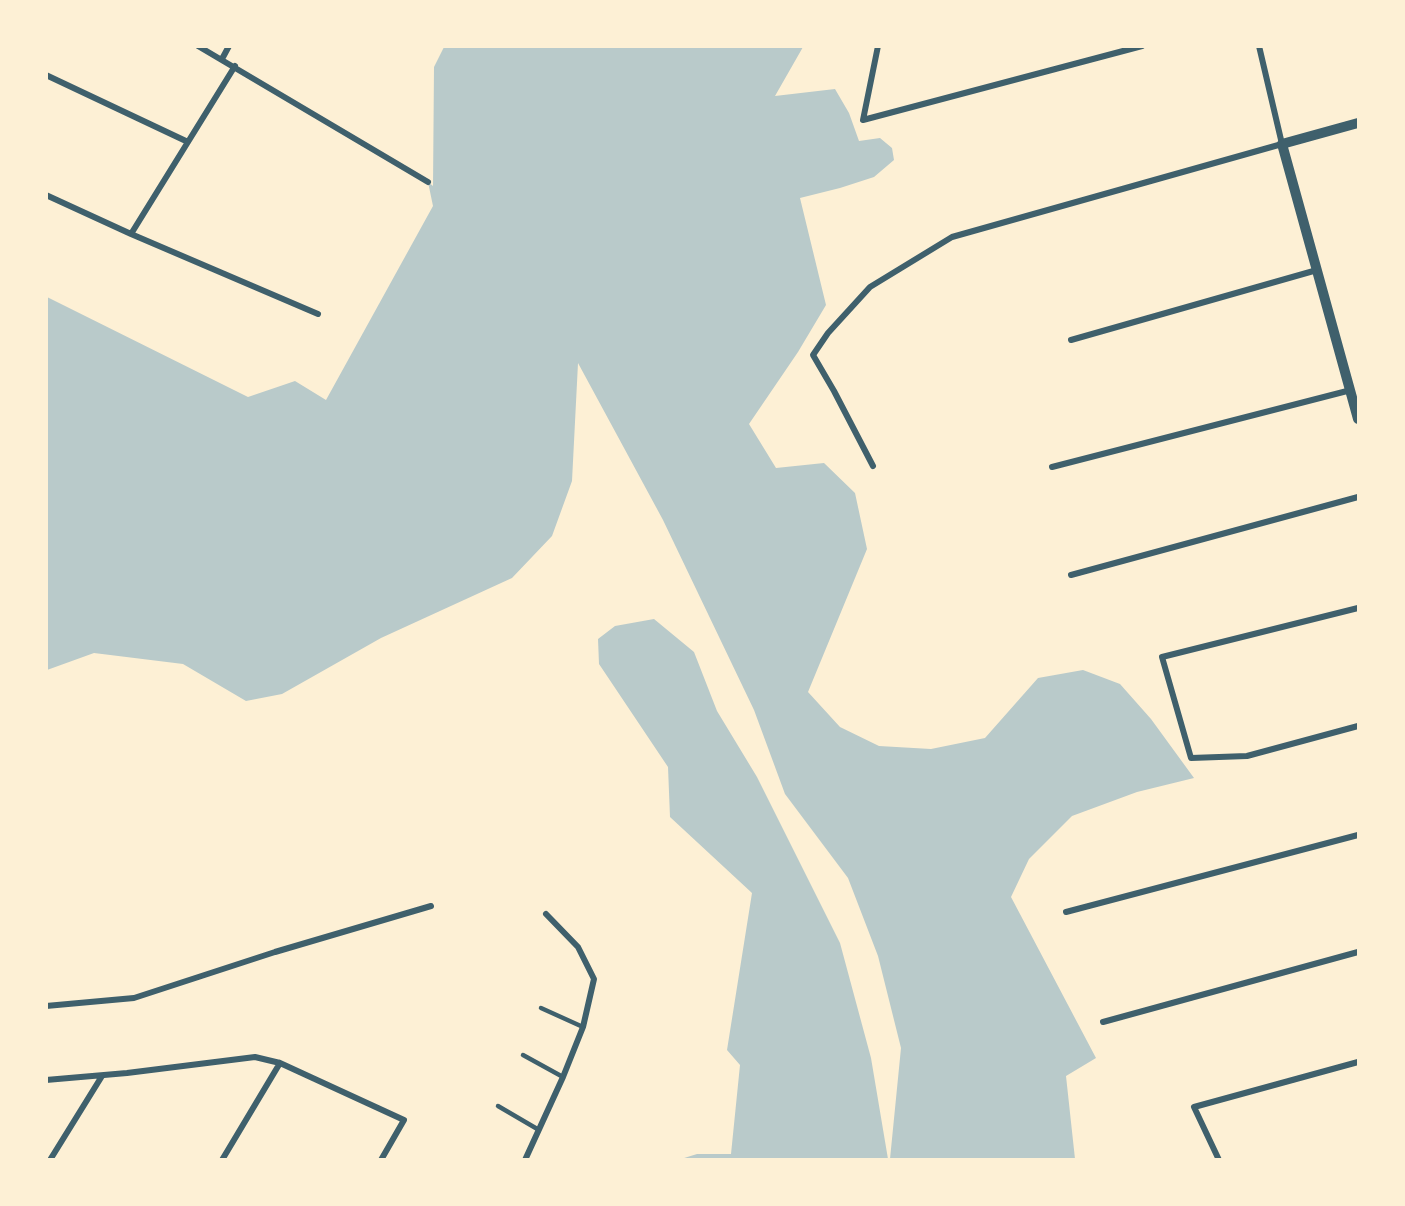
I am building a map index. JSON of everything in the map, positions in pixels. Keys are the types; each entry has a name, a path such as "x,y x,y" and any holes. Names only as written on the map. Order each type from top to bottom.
{"street":[{"path":"198,46 428,182"},
{"path":"222,59 229,46"},
{"path":"878,46 863,120 1142,46"},
{"path":"1259,46 1282,144 1359,419"},
{"path":"131,234 235,66"},
{"path":"46,75 188,142"},
{"path":"873,466 813,355 828,333 870,287 952,237 1359,123"},
{"path":"46,195 318,314"},
{"path":"1071,340 1317,270"},
{"path":"1053,466 1351,390"},
{"path":"1071,575 1359,497"},
{"path":"1359,608 1162,657 1191,758 1247,756 1359,726"},
{"path":"1066,912 1359,835"},
{"path":"46,1006 134,998 430,906"},
{"path":"525,1160 583,1028 594,979 578,947 546,914"},
{"path":"1103,1022 1359,952"},
{"path":"46,1080 102,1076 255,1057 280,1063 404,1120 381,1160"},
{"path":"1219,1160 1194,1107 1359,1062"},
{"path":"222,1160 280,1063"},
{"path":"50,1160 102,1076"}],"lane":[{"path":"541,1008 583,1028"},
{"path":"523,1055 563,1077"},
{"path":"498,1106 539,1130"}],"shaded area":[{"path":"444,47 803,47 775,96 835,89 849,113 859,141 880,138 892,148 894,160 874,177 800,198 826,305 798,352 749,424 776,468 824,463 855,493 867,549 808,692 840,727 879,746 931,749 985,738 1038,678 1083,670 1120,684 1151,719 1194,778 1137,792 1072,816 1029,859 1011,897 1096,1058 1066,1076 1075,1159 890,1159 901,1048 878,956 848,878 785,794 754,710 663,520 578,363 572,481 552,536 512,578 381,638 282,694 246,701 183,664 94,653 47,670 47,297 248,397 295,381 326,400 433,206 428,182 433,186 434,67"},
{"path":"654,619 694,652 717,711 757,777 840,943 871,1058 888,1159 681,1159 697,1154 731,1154 740,1065 727,1050 752,893 670,817 668,767 599,664 598,639 615,626"}]}
